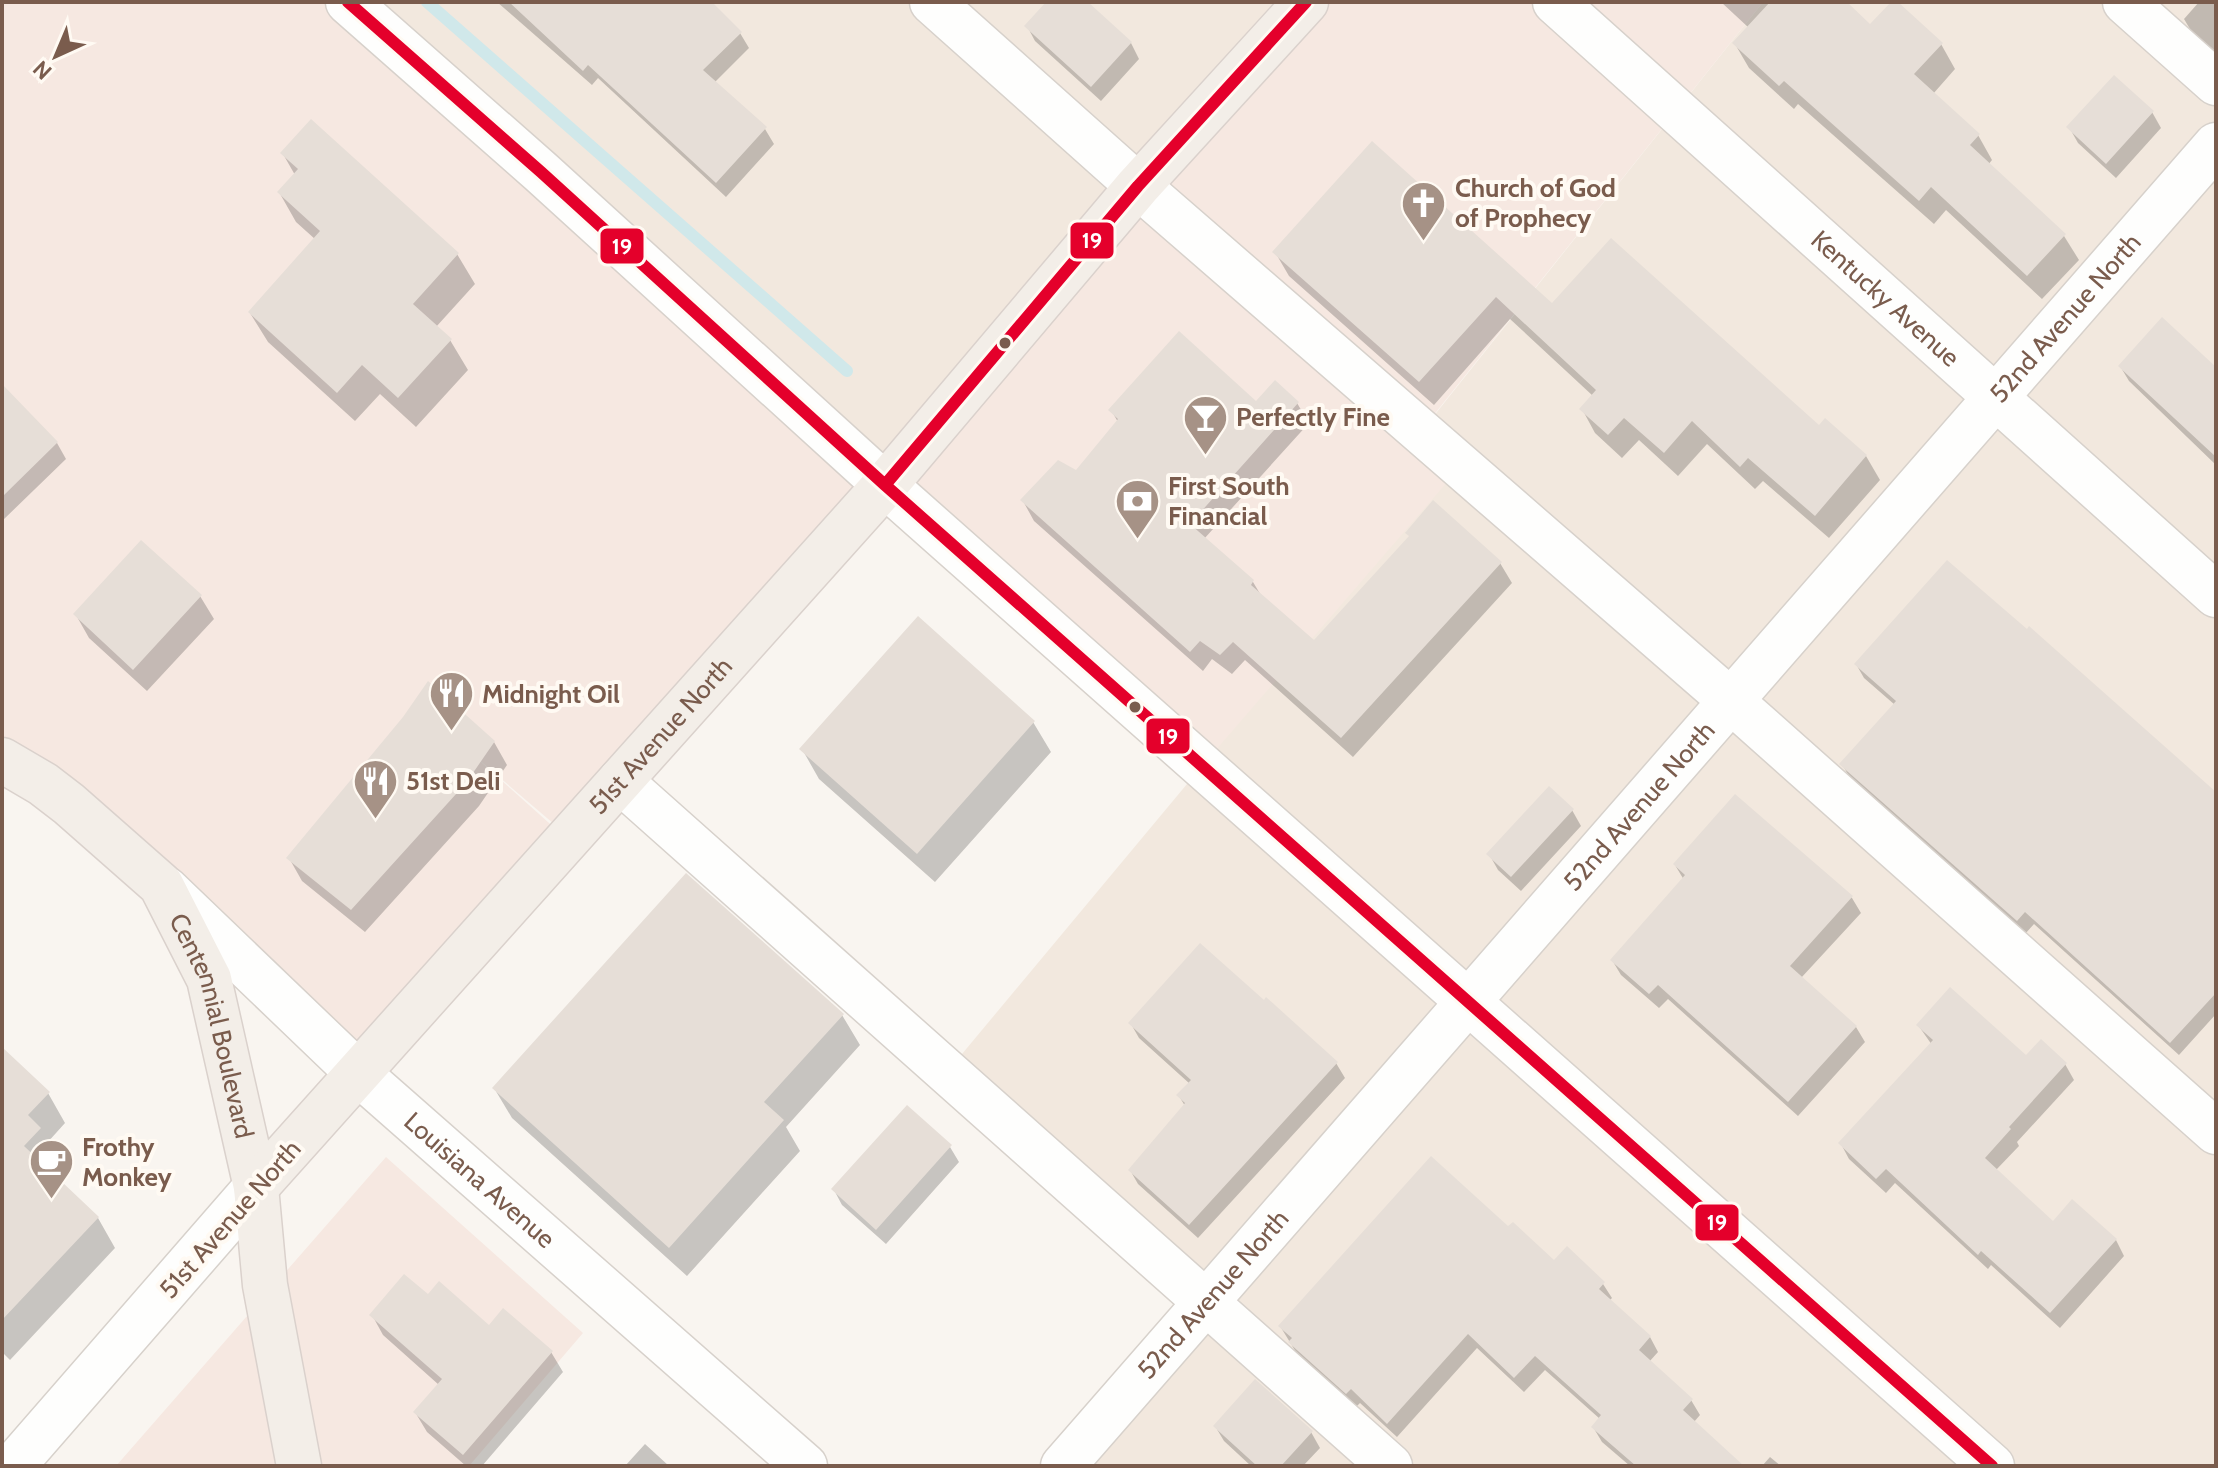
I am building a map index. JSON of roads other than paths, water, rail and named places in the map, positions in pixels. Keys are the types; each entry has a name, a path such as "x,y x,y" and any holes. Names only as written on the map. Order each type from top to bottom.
{"main road":[{"name":"51st Avenue North","path":"256,1187 885,485 1138,186 1306,2"},
{"name":"Centennial Boulevard","path":"2,760 43,784 69,804 161,885 209,979 256,1187 265,1285 299,1466"}],"street":[{"path":"348,2 541,172 885,485 1992,1466"},
{"path":"932,2 1138,186 1731,701 2216,1132"},
{"name":"Kentucky Avenue","path":"1555,2 2216,595"},
{"path":"2125,2 2216,83"},
{"name":"52nd Avenue North","path":"1063,1466 2216,145"},
{"path":"620,781 1390,1466"},
{"name":"Louisiana Avenue","path":"161,885 359,1074 805,1466"},
{"name":"51st Avenue North","path":"13,1466 256,1187"}],"waterway":[{"path":"427,2 847,371"}],"place":[{"name":"Church of God of Prophecy","path":"1424,242"},
{"name":"Perfectly Fine","path":"1205,456"},
{"name":"First South Financial","path":"1137,540"},
{"name":"Midnight Oil","path":"451,733"},
{"name":"51st Deli","path":"375,820"},
{"name":"Frothy Monkey","path":"51,1201"}]}
